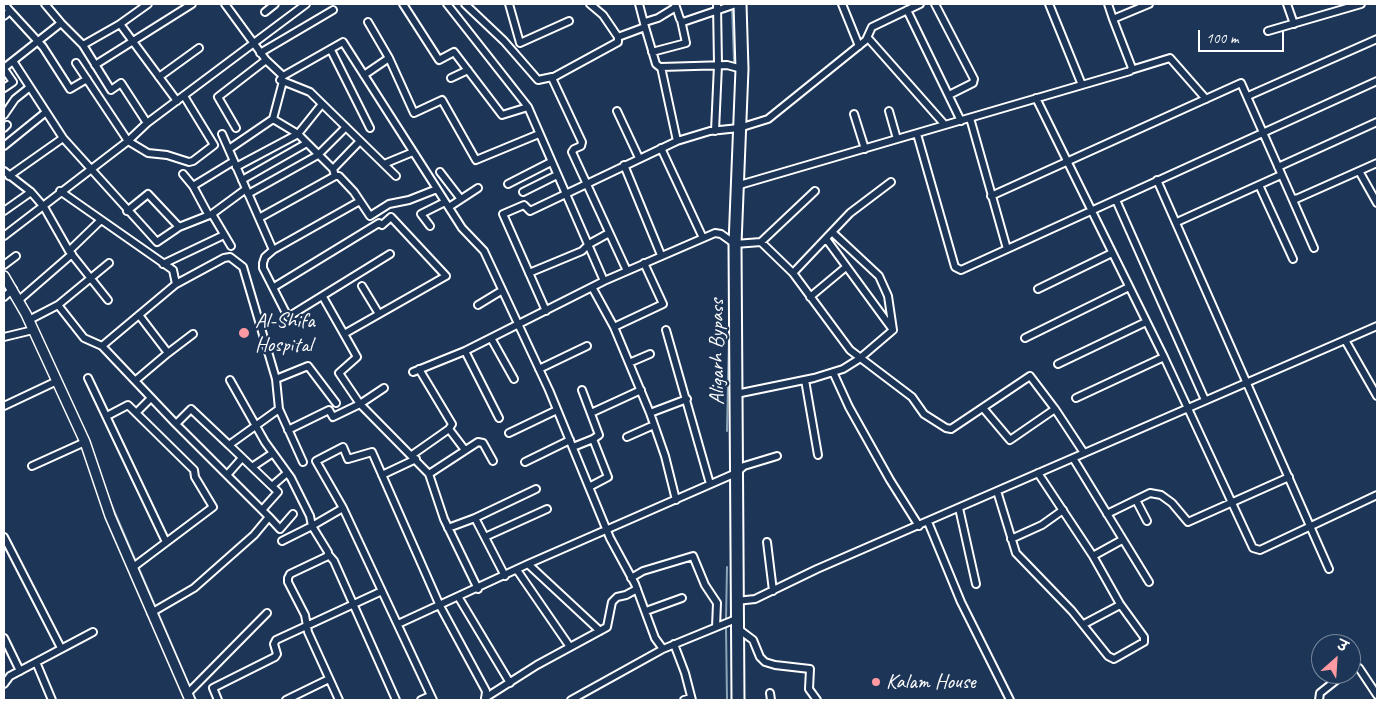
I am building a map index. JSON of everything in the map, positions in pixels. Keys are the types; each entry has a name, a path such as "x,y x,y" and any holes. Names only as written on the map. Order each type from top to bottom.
{"highway":[{"name":"Aligarh Bypass","path":"738,4 742,69 735,244 738,700"}],"street":[{"path":"4,4 38,42 70,89 87,79"},
{"path":"45,4 83,45 111,90 122,83 147,123"},
{"path":"83,45 120,24 148,4"},
{"path":"95,65 192,4"},
{"path":"226,4 253,44 283,79 310,92 396,176"},
{"path":"265,12 275,4"},
{"path":"4,236 44,207 60,191 128,141 147,123 306,4"},
{"path":"403,4 439,60 454,52 502,116 528,107"},
{"path":"447,4 528,107 564,194 604,280"},
{"path":"467,4 504,41 538,80 552,77 616,43 618,37 658,18 676,5 686,43 652,52"},
{"path":"509,4 520,44 569,21"},
{"path":"590,4 603,16 618,37"},
{"path":"639,4 656,64 661,68 677,141"},
{"path":"681,20 684,22 717,7 738,4"},
{"path":"842,4 859,46"},
{"path":"546,311 503,215 524,205 530,211 587,182 677,141 715,131 740,128 774,116 800,92 868,38 872,27 920,4"},
{"path":"935,4 974,79 974,83 949,95"},
{"path":"1049,4 1082,85"},
{"path":"1108,4 1131,70"},
{"path":"1113,19 1149,4"},
{"path":"1286,4 1294,24"},
{"path":"1268,31 1294,24 1336,7 1361,4"},
{"path":"715,131 718,65 717,7"},
{"path":"260,53 333,10"},
{"path":"907,10 961,121"},
{"path":"4,16 10,11"},
{"path":"368,22 389,58 414,113 442,100 476,160 539,134"},
{"path":"4,88 13,82 4,69 62,23"},
{"path":"120,24 176,102"},
{"path":"868,38 945,125"},
{"path":"1248,96 1377,39"},
{"path":"228,149 273,119 283,79 342,42 462,228 484,251 572,443 607,530 637,589 655,638 663,649"},
{"path":"159,77 199,48"},
{"path":"330,50 370,128"},
{"path":"364,74 389,58"},
{"path":"736,186 1170,58 1206,99"},
{"path":"236,128 218,97 266,60"},
{"path":"13,61 63,138 89,170 157,242 179,227 210,214 247,192 318,155 346,127"},
{"path":"76,63 128,141 148,153 167,155 189,162 214,145 184,96"},
{"path":"661,68 718,65 742,69"},
{"path":"451,78 468,70"},
{"path":"552,77 582,142 581,146 572,152 627,271"},
{"path":"916,134 955,267 964,269 1377,81"},
{"path":"991,196 1241,83 1314,248"},
{"path":"4,115 15,99 30,87"},
{"path":"1036,98 1164,357 1253,548 1257,551 1312,527 1377,495"},
{"path":"193,186 298,134 322,104"},
{"path":"617,111 639,158"},
{"path":"889,111 898,139"},
{"path":"4,146 46,112"},
{"path":"854,114 865,149"},
{"path":"970,118 1007,249"},
{"path":"273,119 298,134 339,176 370,216 388,204 409,200 437,189"},
{"path":"1278,167 1377,122"},
{"path":"222,134 273,250"},
{"path":"9,176 63,138"},
{"path":"259,218 334,173 360,141"},
{"path":"242,180 307,143"},
{"path":"661,148 703,238"},
{"path":"384,164 414,152"},
{"path":"508,184 551,162"},
{"path":"1292,198 1296,199 1377,163"},
{"path":"624,165 661,255"},
{"path":"4,170 31,192 44,207 70,252 108,300"},
{"path":"1359,171 1377,203"},
{"path":"440,172 460,198"},
{"path":"182,174 193,186 231,246"},
{"path":"523,192 557,175"},
{"path":"1177,222 1281,175"},
{"path":"1157,180 1290,477 1329,569"},
{"path":"793,273 827,240 850,213 891,182"},
{"path":"1259,185 1293,259"},
{"path":"430,226 421,214 447,204 478,188"},
{"path":"60,191 173,270 176,284"},
{"path":"382,475 414,457 449,429 452,422 416,371 466,351 604,280 717,232 735,244 761,242 815,191"},
{"path":"4,211 31,192"},
{"path":"127,210 148,194 179,227"},
{"path":"1116,200 1205,400"},
{"path":"360,201 273,250 262,264 288,317 390,254"},
{"path":"274,287 379,223 382,225 391,217 446,276 344,334"},
{"path":"19,300 101,220"},
{"path":"529,273 582,251 588,245 609,233"},
{"path":"833,233 879,276 888,296 893,330"},
{"path":"164,264 224,235"},
{"path":"827,240 893,330"},
{"path":"761,242 793,273 850,350 859,359 912,397 924,414 946,428 953,428 1030,376 1055,409 1084,453"},
{"path":"1038,290 1112,253"},
{"path":"4,264 16,256"},
{"path":"102,346 176,284 224,258 230,257 237,261 243,267 248,280 276,380 279,409 303,462"},
{"path":"29,320 58,305 109,263"},
{"path":"614,327 663,304 644,263"},
{"path":"810,297 846,267"},
{"path":"4,276 29,320 94,462 110,516 188,697 267,613"},
{"path":"362,286 379,314"},
{"path":"592,287 614,327 641,390 654,425 676,500"},
{"path":"1025,338 1129,287"},
{"path":"4,297 13,289"},
{"path":"478,305 501,291"},
{"path":"323,297 357,357 339,373 360,404 429,474 448,528 478,589"},
{"path":"58,305 84,338 102,346 280,529 293,514"},
{"path":"139,316 168,353"},
{"path":"1058,364 1146,322"},
{"path":"736,601 755,599 1038,473 1377,326"},
{"path":"4,337 33,330"},
{"path":"666,330 710,484"},
{"path":"736,394 805,380 833,372 859,359 893,330"},
{"path":"136,380 193,334"},
{"path":"491,338 514,380"},
{"path":"1345,340 1377,396"},
{"path":"539,369 586,346"},
{"path":"466,351 499,418"},
{"path":"629,363 650,354"},
{"path":"1076,398 1164,357"},
{"path":"276,380 308,366 336,403"},
{"path":"833,372 849,407 890,480 919,526"},
{"path":"88,378 166,542"},
{"path":"230,380 256,426 287,473 310,516 312,526 334,561 396,700"},
{"path":"805,380 818,455"},
{"path":"4,406 56,381"},
{"path":"288,430 329,410 334,417 360,404 384,388"},
{"path":"525,462 572,443 599,436 582,390"},
{"path":"591,412 641,390"},
{"path":"136,413 151,398"},
{"path":"650,413 687,399"},
{"path":"106,416 128,406 194,470 195,477 213,507 132,568"},
{"path":"983,408 1010,440 1055,409"},
{"path":"176,424 191,409 272,486 278,492 262,510"},
{"path":"228,445 279,409"},
{"path":"508,433 557,410"},
{"path":"626,437 654,425"},
{"path":"449,429 465,450"},
{"path":"589,487 608,478 593,438"},
{"path":"32,466 85,442"},
{"path":"429,474 465,450 481,442 493,460"},
{"path":"421,700 432,698 343,508 316,461 343,447 348,460 372,452 440,606 486,691 484,699"},
{"path":"252,467 273,452"},
{"path":"398,624 459,598 528,564 736,473 744,466 777,456"},
{"path":"227,475 242,458"},
{"path":"1073,458 1149,582"},
{"path":"272,486 287,473"},
{"path":"997,491 1011,539 1019,557 1084,624 1108,656 1114,659 1145,641 1120,605 1093,556 1038,473"},
{"path":"1107,514 1150,493 1161,495 1172,502 1188,522 1290,477"},
{"path":"448,528 475,518 536,489"},
{"path":"1136,500 1147,521"},
{"path":"282,541 343,508"},
{"path":"959,508 976,584"},
{"path":"485,537 546,509"},
{"path":"1011,539 1042,525 1063,510"},
{"path":"152,613 194,588 254,535 270,517"},
{"path":"475,518 505,576"},
{"path":"928,522 961,602 1010,700"},
{"path":"4,537 61,648"},
{"path":"1093,556 1122,540"},
{"path":"767,542 773,591"},
{"path":"328,554 326,558 290,574 288,582 305,615 308,632 339,700"},
{"path":"631,578 643,571 692,556 705,585 717,603 716,627"},
{"path":"528,564 600,631"},
{"path":"518,570 570,647"},
{"path":"484,699 600,631 608,625 612,602 617,597 637,589"},
{"path":"218,700 213,688 275,657 277,654 274,644 276,640 382,591"},
{"path":"459,598 510,683"},
{"path":"646,611 682,598"},
{"path":"1084,624 1120,605"},
{"path":"571,700 663,649 716,627 736,623 753,640 760,657 765,662 810,669 809,689 817,700"},
{"path":"4,684 10,676 92,632"},
{"path":"4,638 20,671"},
{"path":"674,644 692,699 684,700"},
{"path":"36,662 52,700"},
{"path":"1361,671 1377,695"},
{"path":"286,700 329,679"},
{"path":"1319,700 1320,693 1331,684"},
{"path":"770,693 772,700"}],"waterway":[{"path":"732,6 734,61"},
{"path":"727,431 730,289"},
{"path":"106,492 190,687"},
{"path":"726,619 727,567"},
{"path":"726,628 727,700"},
{"path":"192,692 196,700"}],"place":[{"name":"Al-Shifa Hospital","path":"244,333"},
{"name":"Kalam House","path":"876,682"}]}
